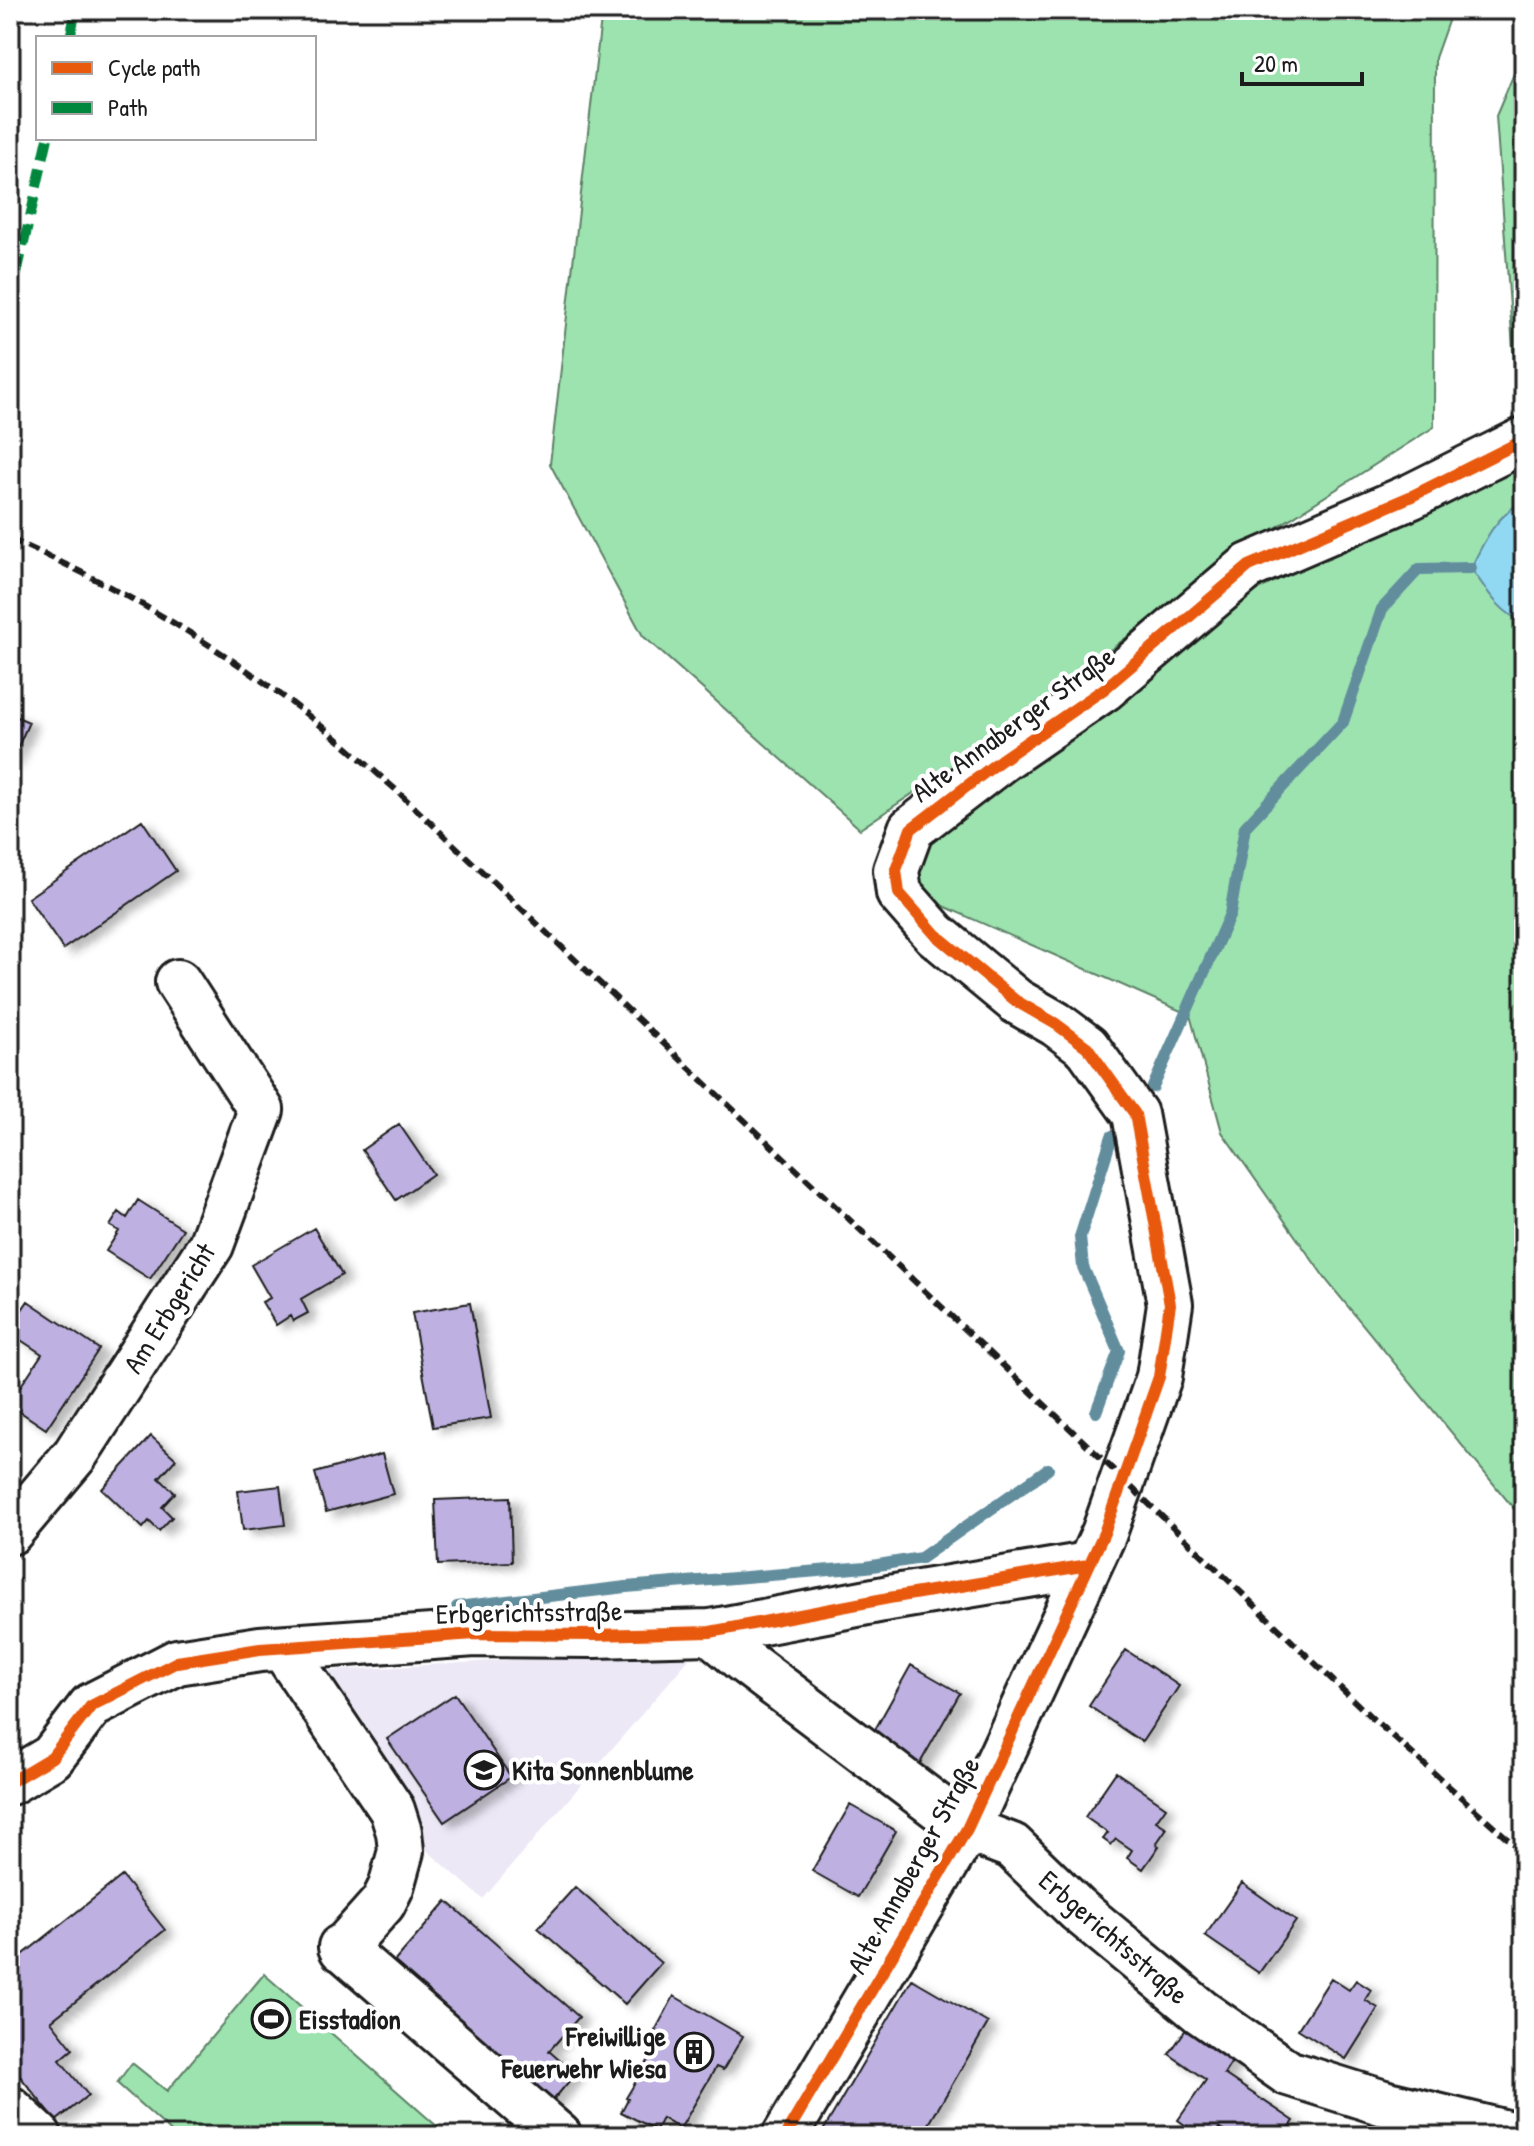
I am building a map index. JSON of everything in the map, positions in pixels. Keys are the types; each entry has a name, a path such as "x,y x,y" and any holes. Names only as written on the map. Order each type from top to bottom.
{"street":[{"name":"Alte Annaberger Straße","path":"785,2136 967,1829 1096,1549 1159,1377 1170,1304 1135,1114 1087,1047 1056,1024 1016,1001 935,934 899,893 896,870 911,829 1001,760 1104,689 1249,566 1412,496 1524,440"},
{"name":"Am Erbgericht","path":"10,1532 75,1455 211,1245 261,1110 178,982"},
{"name":"Erbgerichtsstraße","path":"10,1782 52,1757 91,1706 177,1662 260,1649 475,1634 710,1632 859,1604 1096,1549"},
{"name":"Erbgerichtsstraße","path":"710,1632 967,1829 1012,1846 1078,1910 1179,1994 1288,2073 1384,2103 1519,2136"},
{"path":"283,1648 392,1810 399,1832 401,1851 391,1887 383,1903 342,1948 559,2136"},
{"path":"10,2109 39,2136"}],"shaded area":[{"name":"Kita Sonnenblume","path":"674,1650 689,1659 483,1899 423,1847 325,1693 329,1671"}],"green space":[{"path":"602,10 1452,10 1435,58 1434,427 1230,557 1007,730 860,829 643,636 550,464"},
{"path":"1524,50 1524,372 1515,376 1496,116"},
{"path":"1524,456 1524,501 1516,505 1517,620 1524,622 1524,1521 1327,1281 1222,1132 1190,1015 907,890 921,835 1236,601"},
{"name":"Eisstadion","path":"264,1974 448,2136 176,2136 117,2083 132,2063 167,2091"}],"water":[{"path":"1524,501 1524,622 1500,606 1471,568 1498,521"}],"building":[{"path":"10,714 29,722 10,765"},
{"path":"142,820 176,871 63,949 28,898"},
{"path":"399,1124 433,1174 396,1200 362,1150"},
{"path":"138,1200 183,1229 150,1279 106,1251 119,1231 110,1226 119,1212 127,1218"},
{"path":"314,1228 342,1275 301,1299 308,1313 293,1321 290,1316 276,1325 262,1302 270,1298 251,1265"},
{"path":"28,1301 99,1349 46,1429 10,1405 42,1354 10,1333 10,1327"},
{"path":"470,1303 491,1418 433,1427 412,1313"},
{"path":"151,1436 176,1459 159,1478 175,1493 162,1507 172,1517 159,1531 149,1521 143,1528 102,1489"},
{"path":"382,1454 393,1494 326,1512 315,1473"},
{"path":"280,1486 285,1525 243,1530 238,1491"},
{"path":"510,1497 512,1562 438,1565 435,1500"},
{"path":"1126,1650 1179,1686 1142,1742 1089,1706"},
{"path":"911,1665 960,1693 915,1772 867,1744"},
{"path":"455,1694 511,1777 444,1822 387,1739"},
{"path":"1116,1772 1166,1807 1156,1821 1167,1828 1143,1869 1127,1858 1132,1850 1116,1839 1111,1845 1103,1839 1108,1833 1085,1817"},
{"path":"850,1805 896,1831 858,1897 812,1871"},
{"path":"122,1876 165,1930 51,2021 73,2049 60,2060 88,2095 56,2121 10,2064 10,1965"},
{"path":"1242,1883 1296,1921 1259,1973 1205,1936"},
{"path":"575,1887 661,1963 625,2004 538,1928"},
{"path":"447,1901 579,2017 549,2051 575,2074 550,2104 387,1970"},
{"path":"1331,1978 1349,1990 1356,1980 1371,1990 1365,2000 1378,2008 1346,2059 1298,2029"},
{"path":"912,1979 988,2023 922,2136 820,2136"},
{"name":"Freiwillige Feuerwehr Wiesa","path":"674,1996 743,2036 723,2070 716,2067 680,2129 662,2118 656,2130 621,2112 663,2036 655,2031"},
{"path":"1189,2025 1235,2057 1224,2074 1294,2121 1283,2136 1230,2136 1219,2128 1214,2136 1200,2136 1178,2120 1206,2080 1169,2054"}],"waterway":[{"path":"1153,1087 1230,914 1245,827 1343,722 1382,609 1419,569 1471,568"},
{"path":"1096,1412 1119,1351 1083,1267 1080,1237 1112,1136"},
{"path":"457,1607 626,1587 866,1567 921,1558 1048,1469"}],"railway":[{"path":"10,539 93,578 174,623 251,673 334,736 395,789 1373,1719 1524,1853"}],"marked path":[{"path":"70,36 76,10"},
{"path":"10,304 48,140"}],"cycle path":[{"path":"785,2136 967,1829 1104,1533 1159,1377 1170,1304 1135,1114 1087,1047 1056,1024 1016,1001 935,934 899,893 896,870 911,829 1001,760 1104,689 1249,566 1412,496 1524,440"},
{"path":"10,1782 52,1757 91,1706 177,1662 260,1649 475,1634 710,1632 1088,1565"}],"place":[{"name":"Kita Sonnenblume","path":"484,1770"},
{"name":"Eisstadion","path":"271,2019"},
{"name":"Freiwillige Feuerwehr Wiesa","path":"694,2052"}]}
